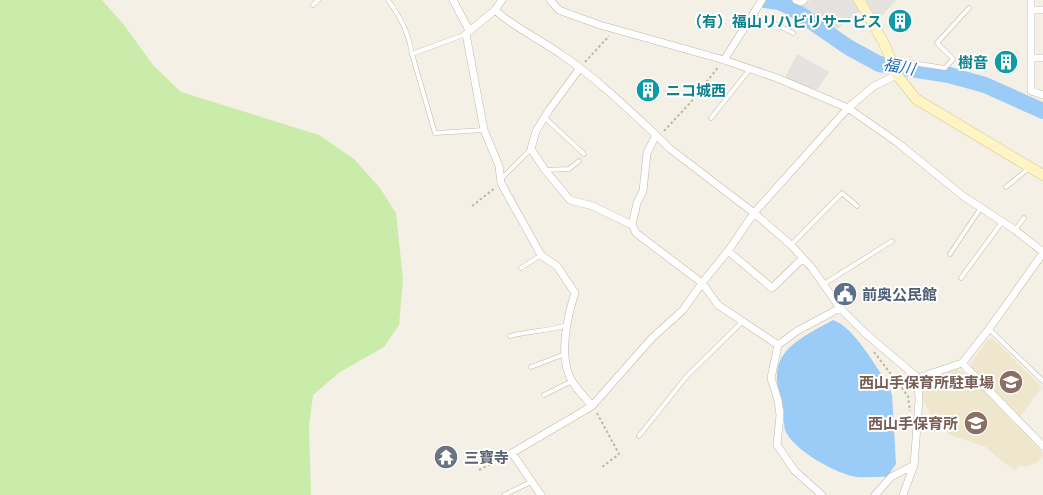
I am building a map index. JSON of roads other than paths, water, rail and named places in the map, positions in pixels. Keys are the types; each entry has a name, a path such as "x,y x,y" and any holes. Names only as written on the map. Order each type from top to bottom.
{"main road":[{"path":"860,0 884,43 894,68 916,99 1043,175"}],"street":[{"path":"453,0 467,32 484,130 499,166 501,181 541,254 557,266 575,293 570,309 565,362 572,381 592,406"},
{"path":"467,32 495,10 502,0"},
{"path":"550,0 559,10 600,25 724,60 848,108 898,142 980,209 1015,230 1043,252 989,329 962,363 918,378"},
{"path":"724,60 762,0"},
{"path":"796,0 801,2 804,0"},
{"path":"1031,0 1031,91 1043,96"},
{"path":"495,10 509,23 580,68 669,148 754,213 791,245 812,268 840,308 865,333 918,378 919,400 914,465 903,495"},
{"path":"1031,10 1043,10"},
{"path":"1032,58 1043,58"},
{"path":"580,68 536,131 531,148 545,170 570,200 593,206 632,225 636,233 702,283 718,305 778,345"},
{"path":"541,495 512,453 592,406 652,338 683,310 754,213 848,108 894,68"},
{"path":"632,225 643,191 647,153 657,136"},
{"path":"728,251 772,288 802,259"},
{"path":"822,495 795,471 778,445 780,415 778,400 771,378 778,345 797,331 840,308"},
{"path":"962,363 1043,446"},
{"path":"875,495 891,477 914,465"}],"lane":[{"path":"313,5 318,0"},
{"path":"388,0 397,12 410,42 435,133 484,130"},
{"path":"894,68 945,68 953,59 936,43 969,8"},
{"path":"752,17 771,22 793,33"},
{"path":"412,54 467,32"},
{"path":"710,118 750,69"},
{"path":"544,117 584,154"},
{"path":"501,181 531,148"},
{"path":"545,170 569,169 579,161"},
{"path":"1006,187 1029,167"},
{"path":"791,245 842,193 857,206"},
{"path":"950,254 980,209"},
{"path":"1015,230 1024,218"},
{"path":"961,278 1002,222"},
{"path":"824,284 892,241"},
{"path":"521,268 541,254"},
{"path":"638,436 687,376 743,321"},
{"path":"510,336 554,330 568,325"},
{"path":"989,329 1043,381"},
{"path":"531,367 565,354"},
{"path":"544,395 572,381"},
{"path":"504,495 531,482"}],"water":[{"path":"833,320 841,324 857,339 889,386 892,395 896,464 887,477 857,477 827,466 806,453 790,438 785,430 784,410 777,382 779,363 790,347 806,335"}],"waterway":[{"name":"福川","path":"765,0 779,2 790,7 848,47 879,64 949,75 985,85 1043,111"}],"place":[{"name":"（有）福山リハビリサービス","path":"900,21"},
{"name":"樹音","path":"1006,62"},
{"name":"ニコ城西","path":"648,90"},
{"name":"前奥公民館","path":"845,294"},
{"name":"西山手保育所駐車場","path":"1011,382"},
{"name":"西山手保育所","path":"976,423"},
{"name":"三寶寺","path":"446,457"}]}
